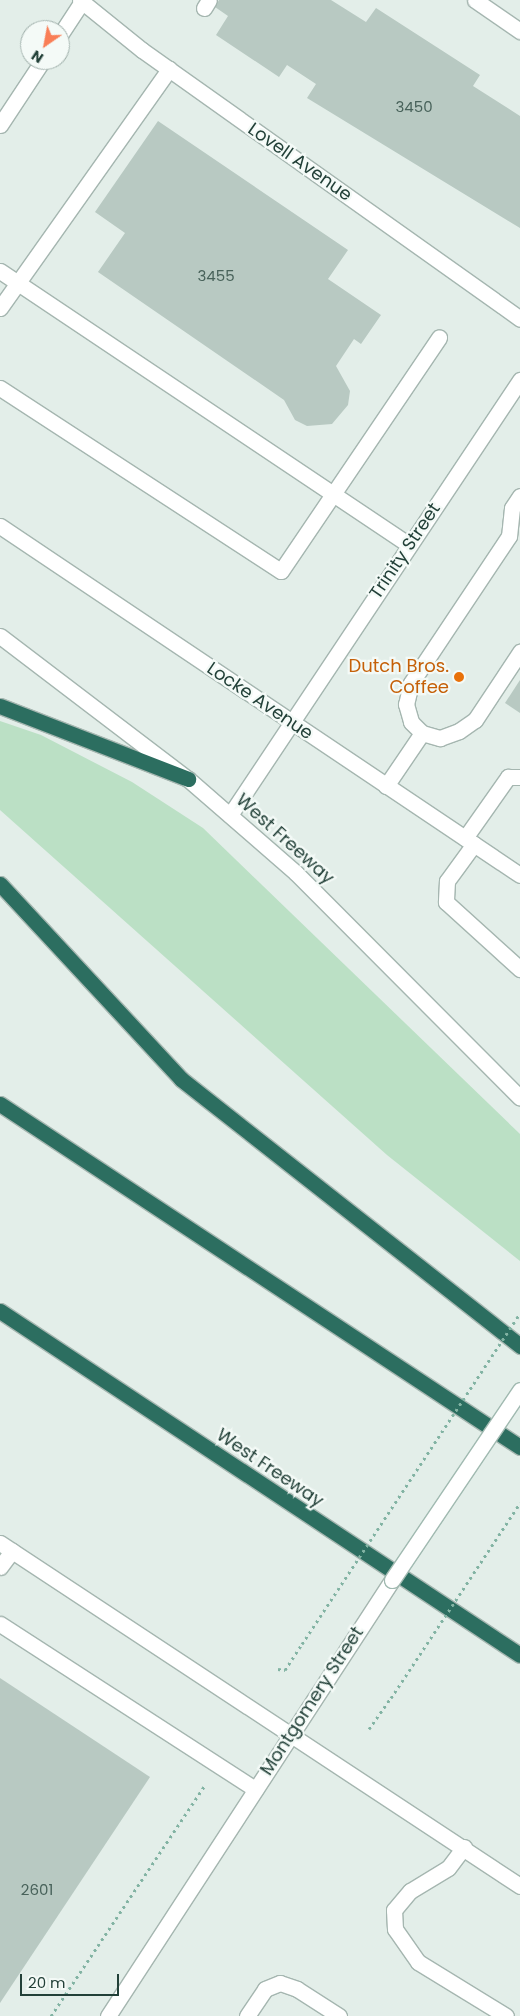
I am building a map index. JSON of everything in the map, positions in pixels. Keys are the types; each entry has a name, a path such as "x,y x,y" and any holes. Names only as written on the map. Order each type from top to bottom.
{"highway":[{"path":"0,706 188,779"},
{"path":"0,884 181,1079 520,1346"},
{"path":"0,1104 520,1446"},
{"name":"West Freeway","path":"0,1311 520,1655"}],"main road":[{"path":"475,0 520,31"},
{"path":"70,20 82,1"},
{"name":"Lovell Avenue","path":"82,1 169,69 520,319"},
{"path":"0,308 16,282 169,69"},
{"path":"0,125 36,70"},
{"path":"0,271 409,545"},
{"path":"0,388 281,571 439,338"},
{"name":"Trinity Street","path":"230,815 520,380"},
{"path":"520,496 512,508 514,532 411,683 406,704 411,722 422,732 440,738 474,720 520,652"},
{"name":"Locke Avenue","path":"0,526 520,875"},
{"name":"West Freeway","path":"0,636 188,779 230,815 363,936 520,1098"},
{"path":"386,786 422,732"},
{"path":"520,777 508,777 469,841 447,880 446,902 520,969"},
{"name":"Montgomery Street","path":"108,2016 325,1679 520,1390"},
{"path":"0,1567 6,1547 464,1847 520,1886"},
{"path":"0,1624 218,1766 255,1788"},
{"path":"464,1847 448,1868 410,1891 394,1910 395,1929 418,1962 487,2011 506,2016"},
{"path":"248,2016 265,1989 280,1983 298,1989 339,2016"}],"path":[{"path":"278,1669 285,1670 520,1314"},
{"path":"369,1729 520,1503"},
{"path":"51,2016 218,1766"}],"green space":[{"path":"0,721 41,735 132,782 203,828 520,1134 520,1261 387,1155 0,810"}],"building":[{"path":"219,0 331,0 366,22 376,8 480,75 473,86 520,116 520,228 307,98 316,84 287,65 279,77 216,35 228,16 215,7"},
{"path":"158,121 348,250 328,279 381,315 361,344 354,339 336,366 350,391 348,405 332,424 307,426 295,420 284,400 98,272 125,233 95,212"},
{"path":"520,680 520,713 505,703"},
{"path":"0,1678 150,1777 0,2003"}],"place":[{"name":"Dutch Bros. Coffee","path":"459,677"}]}
